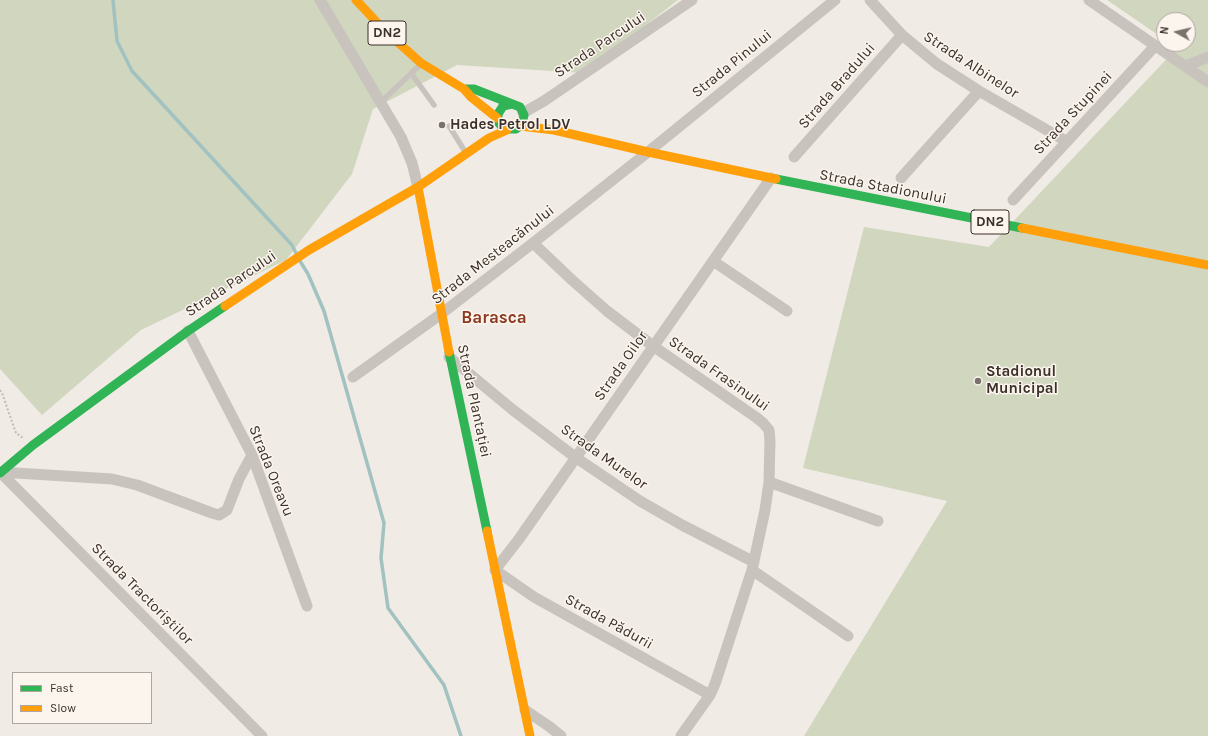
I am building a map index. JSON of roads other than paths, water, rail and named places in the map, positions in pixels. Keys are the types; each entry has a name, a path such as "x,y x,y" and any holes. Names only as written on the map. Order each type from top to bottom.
{"main road":[{"name":"DN2","path":"356,0 383,29 421,63 464,89 498,120 502,127 507,130 516,129 520,126"},
{"name":"DN2","path":"464,89 474,89 518,106 523,114"},
{"path":"498,120 498,114 501,108 506,104 512,104"},
{"path":"520,126 523,121 523,114"},
{"name":"Strada Stadionului","path":"523,114 554,130"},
{"name":"Strada Parcului","path":"489,138 498,120"},
{"name":"Strada Stadionului","path":"520,126 554,130 771,178 1208,264"},
{"name":"Strada Parcului","path":"0,472 33,445 188,331 310,250 418,187 489,138 507,130"},
{"name":"Strada Plantației","path":"418,187 449,357 530,736"}],"street":[{"name":"Strada Plantației","path":"320,0 401,137 412,163 418,187"},
{"name":"Strada Parcului","path":"523,114 692,0"},
{"name":"Strada Pinului","path":"648,152 836,0"},
{"name":"Strada Albinelor","path":"870,0 902,35 937,64 979,91 1066,141"},
{"path":"1089,0 1208,82"},
{"name":"Strada Bradului","path":"794,157 902,35"},
{"name":"Strada Stupinei","path":"1013,200 1155,46"},
{"path":"1185,66 1208,57"},
{"path":"901,178 979,91"},
{"name":"Strada Mesteacănului","path":"353,377 441,314 648,152"},
{"name":"Strada Oilor","path":"495,570 519,539 771,178"},
{"name":"Strada Frasinului","path":"533,243 582,290 653,346 757,418 769,430 769,482 765,510 753,566 715,684 710,695 681,736"},
{"path":"713,261 787,311"},
{"name":"Strada Oreavu","path":"188,331 252,455 307,606"},
{"name":"Strada Murelor","path":"449,357 513,410 575,457 661,514 753,566 848,636"},
{"path":"0,472 112,479 137,486 212,514 219,515 227,510 235,487 252,455"},
{"name":"Strada Tractoriștilor","path":"0,472 262,736"},
{"path":"769,482 878,521"},
{"name":"Strada Pădurii","path":"495,570 534,597 710,695"},
{"path":"525,710 561,736"}],"lane":[{"path":"381,102 421,63"},
{"path":"411,73 434,105"},
{"path":"449,126 467,154"}],"waterway":[{"path":"113,0 117,41 132,71 292,245 296,253"},
{"path":"300,261 308,274 324,311 384,523 381,558 388,608 444,685 461,736"}],"place":[{"name":"Hades Petrol LDV","path":"442,125"},
{"name":"Stadionul Municipal","path":"978,381"}],"district":[{"name":"Barasca","path":"494,318"}]}
